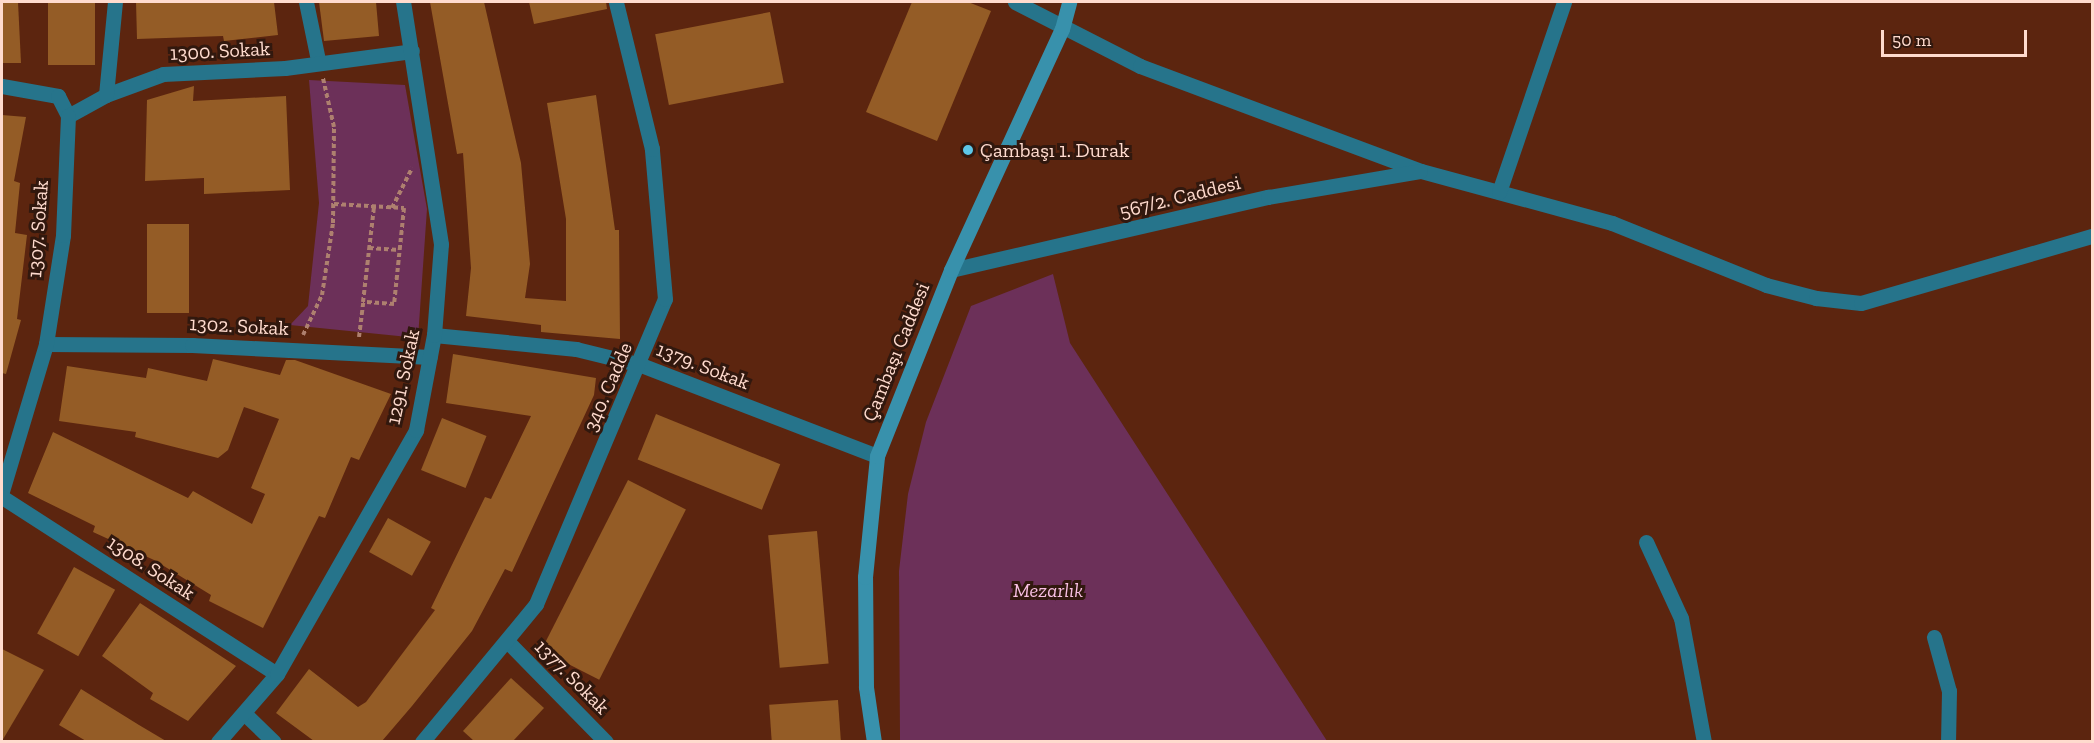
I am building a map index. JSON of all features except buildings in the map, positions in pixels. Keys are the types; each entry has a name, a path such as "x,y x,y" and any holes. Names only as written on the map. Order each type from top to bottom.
{"main road":[{"name":"Çambaşı Caddesi","path":"874,741 866,687 866,577 877,456 951,270 1062,29 1069,2"}],"street":[{"path":"106,95 115,2"},
{"path":"306,2 318,60"},
{"name":"1291. Sokak","path":"218,741 245,714 277,674 416,430 434,335 441,244 403,2"},
{"name":"340. Cadde","path":"422,741 508,642 536,603 641,365 665,299 652,148 616,2"},
{"path":"1015,2 1062,29 1140,66 1421,171 1641,233 1766,285 1861,303 2092,236"},
{"path":"1499,192 1564,2"},
{"name":"1300. Sokak","path":"68,116 106,95 164,74 285,68 318,60 412,51"},
{"path":"2,86 58,96 68,116"},
{"name":"1307. Sokak","path":"2,491 46,344 63,235 68,116"},
{"name":"567/2. Caddesi","path":"951,270 1268,197 1421,171"},
{"name":"1379. Sokak","path":"434,335 576,349 641,365 877,456"},
{"name":"1302. Sokak","path":"46,344 295,350 430,357"},
{"name":"1308. Sokak","path":"2,497 277,674"},
{"path":"1646,542 1681,618 1704,741"},
{"path":"1934,637 1949,691 1948,741"},
{"name":"1377. Sokak","path":"508,642 606,741"},
{"path":"245,714 274,741"}],"path":[{"path":"295,350 322,295 334,204 334,127 318,60"},
{"path":"392,208 426,139"},
{"path":"334,204 404,208 394,304 363,302"},
{"path":"357,353 374,207"},
{"path":"369,249 399,250"}],"green space":[{"path":"309,80 405,85 427,209 418,338 290,325 308,306 319,203"},
{"name":"Mezarlık","path":"1053,274 1070,343 1327,741 900,741 899,571 908,494 926,422 971,306"}],"place":[{"name":"Çambaşı 1. Durak","path":"968,150"}]}
